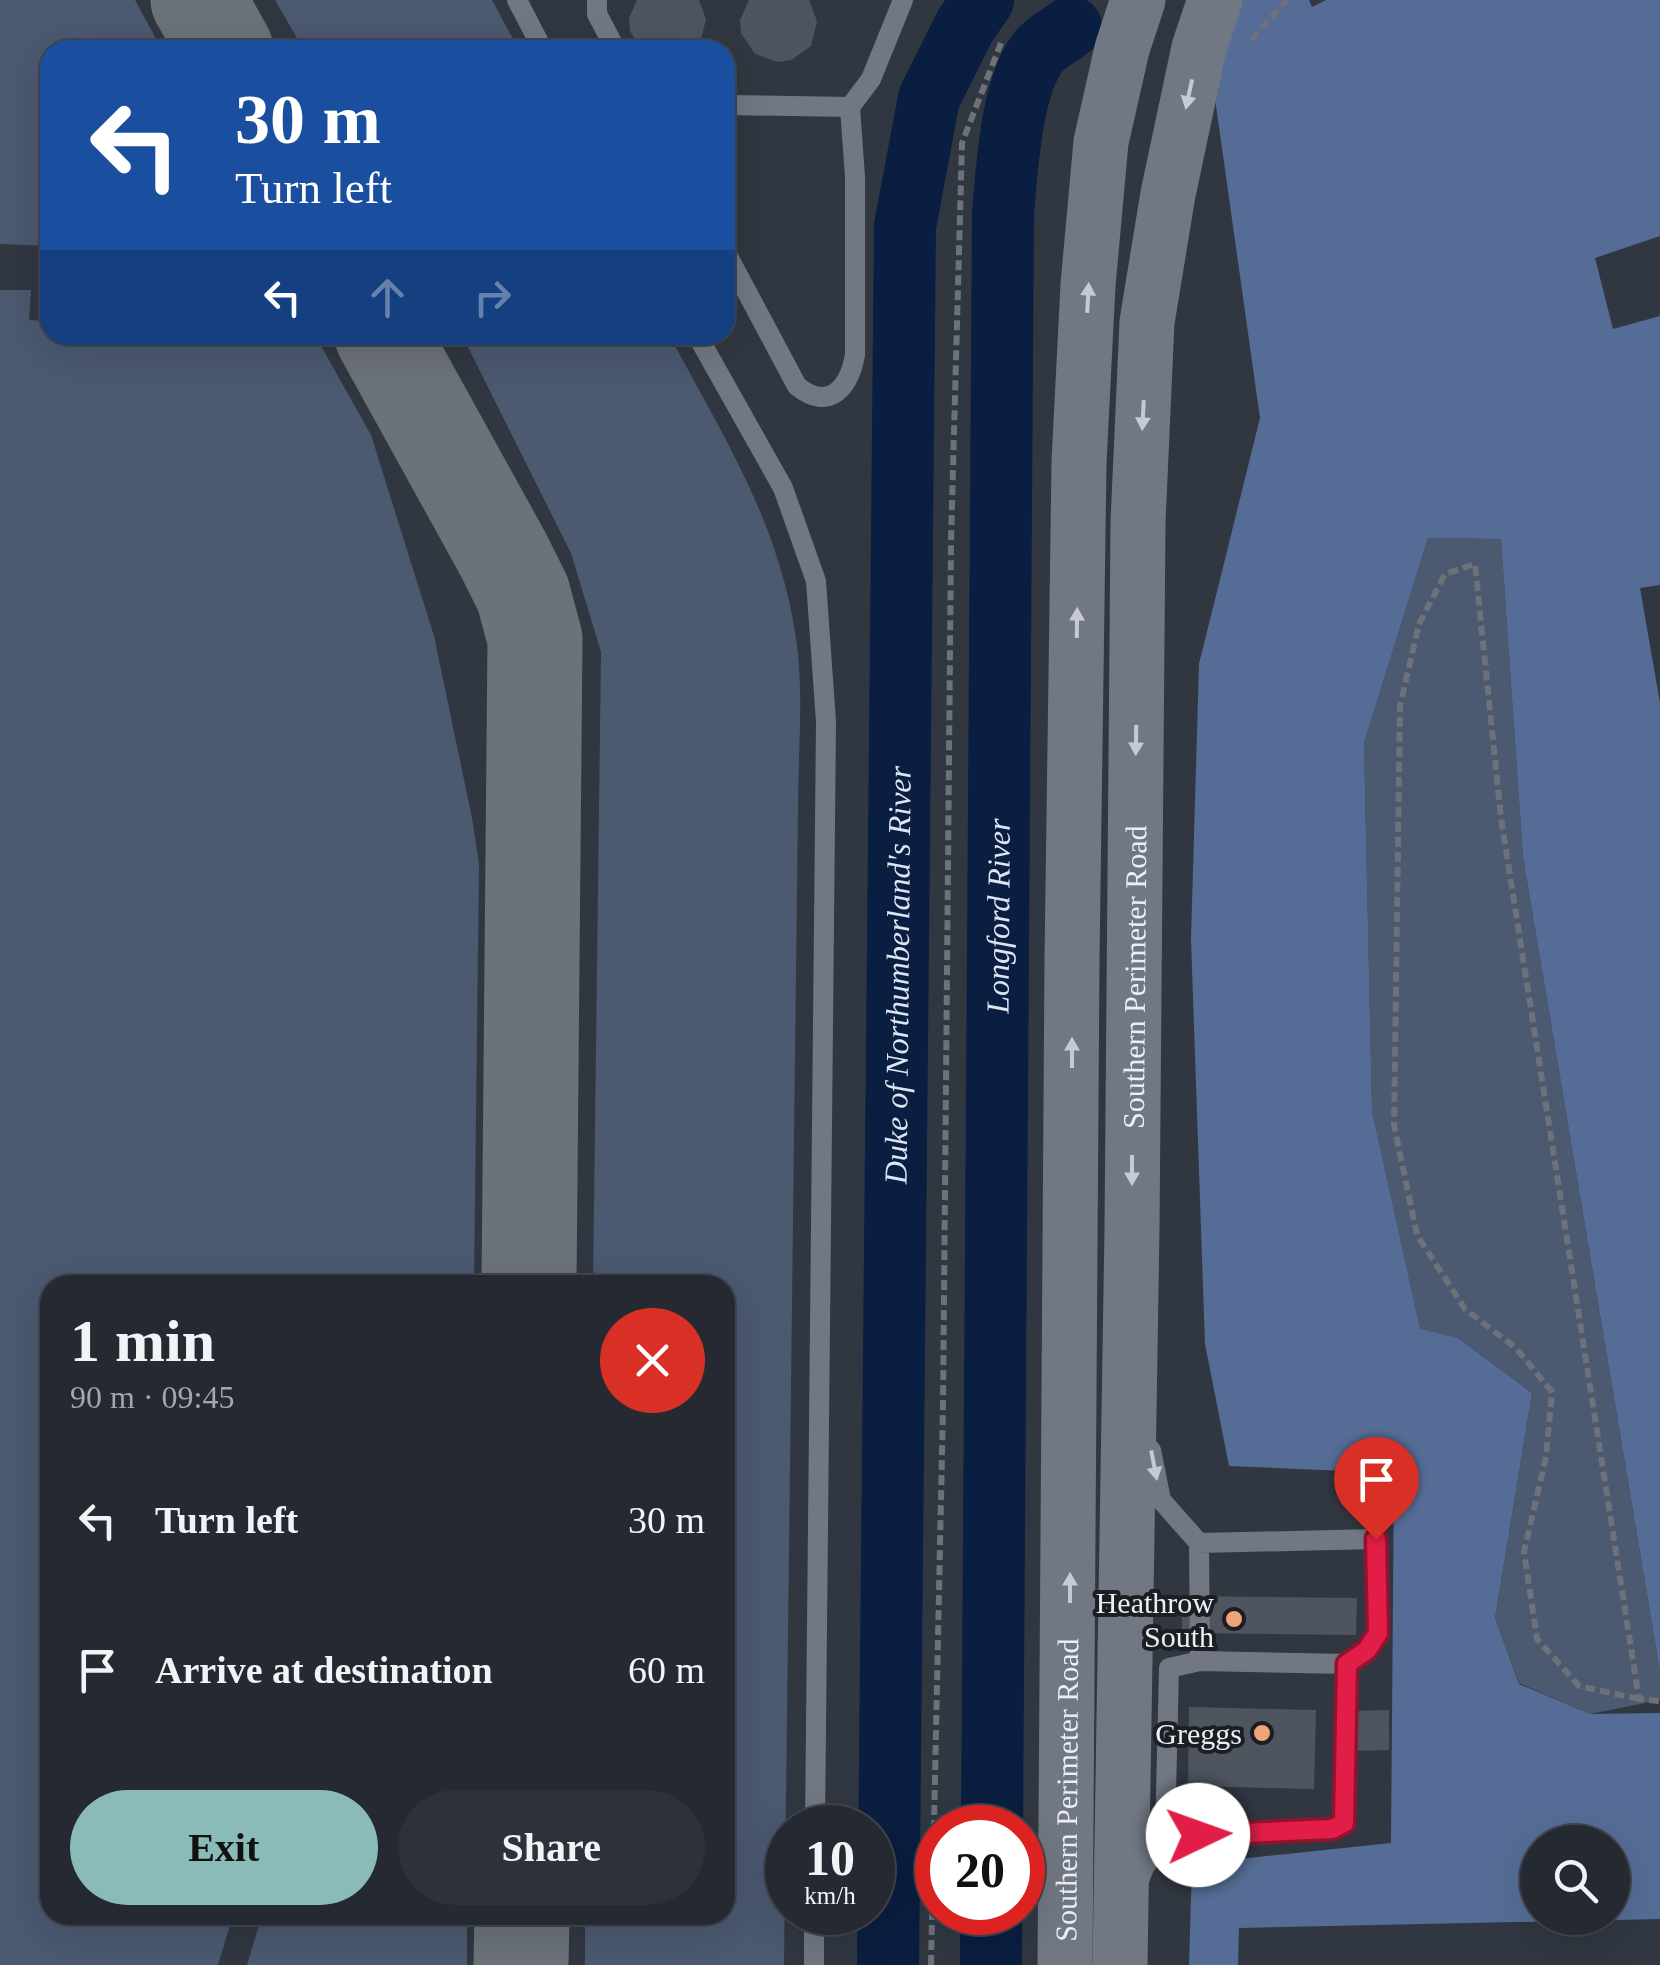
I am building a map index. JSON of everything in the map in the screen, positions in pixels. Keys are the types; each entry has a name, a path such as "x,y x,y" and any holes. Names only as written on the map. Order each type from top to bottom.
{"street":[{"name":"Southern Perimeter Road","path":"1066,1965 1072,979 1080,462 1088,285 1101,142 1122,49 1138,0"},
{"name":"Southern Perimeter Road","path":"1121,1948 1138,522 1147,322 1172,176 1200,48 1215,0"}],"lane":[{"path":"517,0 538,40"},
{"path":"597,0 597,14 611,40"},
{"path":"735,270 798,386 808,395 820,398 844,386 855,355 856,177 850,108 871,80 903,0"},
{"path":"735,105 850,108"},
{"path":"703,345 783,488 816,581 826,722 815,1805"},
{"path":"1132,1229 1151,1453 1160,1500 1199,1542 1200,1661"},
{"path":"1121,1948 1144,1868 1165,1837 1169,1668 1200,1661 1347,1664 1367,1650 1378,1633 1376,1539 1199,1542"},
{"path":"1165,1837 1332,1829 1344,1823 1347,1664"},
{"path":"814,1935 814,1965"}],"path":[{"path":"931,1965 942,1426 951,541 962,144 1002,43"},
{"path":"1639,1700 1501,818 1476,564 1446,574 1419,624 1400,706 1394,1125 1417,1235 1465,1309 1516,1348 1552,1392 1546,1457 1524,1552 1537,1638 1579,1686 1639,1700 1660,1701"}],"shaded area":[{"path":"0,0 135,0 157,40 40,40 40,246 0,244"},
{"path":"275,0 492,0 514,40 298,40"},
{"path":"1238,0 1309,0 1312,7 1326,0 1660,0 1660,236 1595,258 1613,329 1660,316 1660,585 1640,588 1660,703 1660,1671 1523,857 1501,539 1428,538 1364,743 1372,1111 1420,1329 1458,1338 1532,1393 1495,1618 1519,1684 1590,1714 1660,1713 1660,1919 1630,1920 1630,1825 1520,1825 1520,1922 1239,1928 1238,1965 1189,1965 1192,1864 1391,1843 1394,1473 1229,1466 1205,1344 1191,939 1199,664 1260,418 1211,70"},
{"path":"0,290 31,290 29,320 40,321 40,345 321,345 371,435 434,636 479,864 474,1275 40,1275 40,1925 230,1925 218,1965 0,1965"},
{"path":"467,345 674,345 750,488 780,567 791,609 798,654 800,711 786,1805 765,1805 765,1935 784,1935 784,1965 585,1965 585,1925 735,1925 735,1275 593,1275 601,652 571,553"},
{"path":"1428,538 1501,539 1523,857 1660,1671 1660,1700 1590,1714 1519,1683 1495,1618 1532,1393 1458,1338 1420,1330 1372,1111 1364,743"},
{"path":"259,1925 467,1925 467,1965 247,1965"}],"building":[{"path":"637,0 699,0 706,19 701,40 636,40 629,18"},
{"path":"749,0 809,0 817,21 811,46 791,60 778,62 755,54 741,33 740,20"},
{"path":"1182,1596 1357,1598 1356,1635 1182,1633"},
{"path":"1189,1707 1316,1710 1314,1789 1188,1786"},
{"path":"1389,1710 1389,1750 1353,1751 1353,1711"}],"waterway":[{"name":"Duke of Northumberland's River","path":"888,1965 905,226 929,98 965,26 983,0"},
{"name":"Longford River","path":"992,1805 1003,213 1012,129 1022,85 1039,51 1071,27"},
{"name":"Longford River","path":"991,1935 991,1965"}],"taxiway":[{"path":"198,0 220,40"},
{"path":"388,345 503,554 523,594 535,639 529,1275"},
{"path":"521,1965 522,1925"}],"place":[{"name":"Heathrow South","path":"1234,1619"},
{"name":"Greggs","path":"1262,1733"}],"route":[{"path":"1198,1835 1332,1829 1344,1823 1347,1664 1367,1650 1378,1633 1376,1539"}]}
